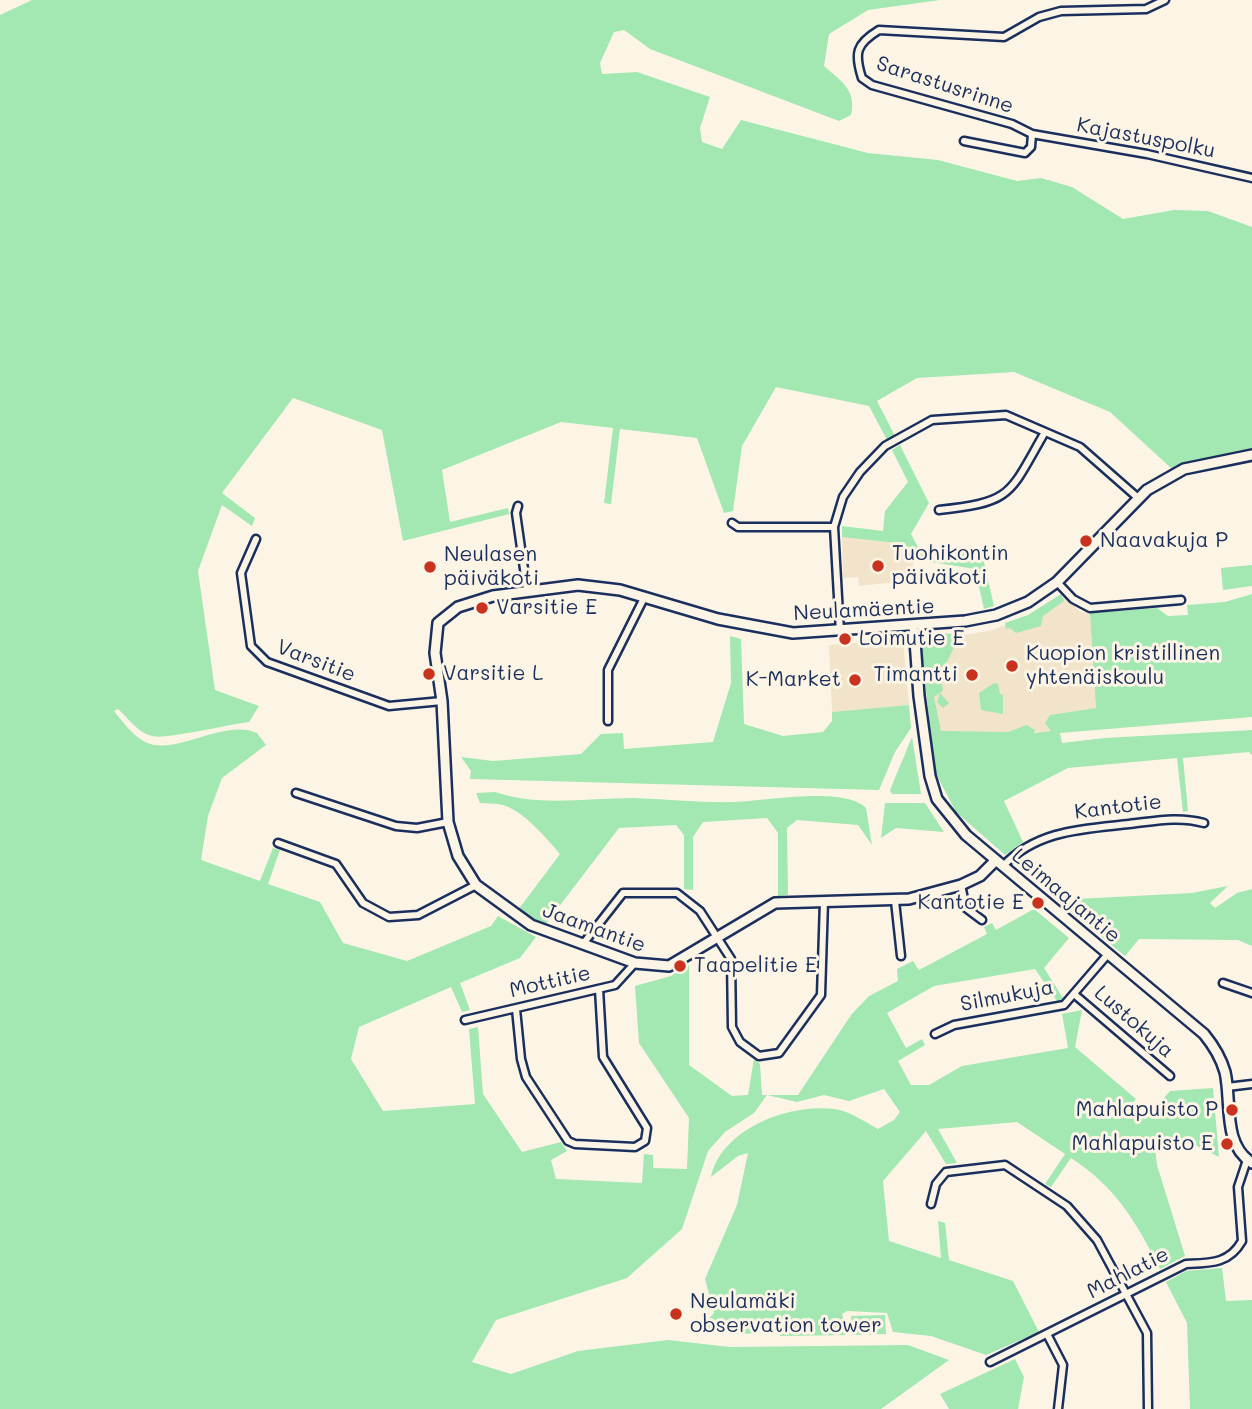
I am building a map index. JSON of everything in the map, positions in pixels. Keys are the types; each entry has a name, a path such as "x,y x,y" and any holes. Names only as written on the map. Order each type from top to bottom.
{"street":[{"name":"Sarastusrinne","path":"964,141 1025,153 1031,147 1032,134 1012,124 872,85 862,78 857,56 863,39 879,30 1004,37 1039,17 1061,11 1146,9 1165,0"},
{"name":"Kajastuspolku","path":"1032,134 1147,154 1252,178"},
{"path":"840,632 835,527 843,497 860,472 886,446 932,420 1006,415 1080,447 1137,497"},
{"path":"940,510 981,506 1003,496 1016,484 1045,432"},
{"name":"Neulamäentie","path":"438,623 458,607 527,590 597,586 764,630 793,634 914,627 996,615 1028,602 1056,582 1137,497 1184,469 1252,455"},
{"path":"518,506 516,513 527,590"},
{"path":"735,525 835,527"},
{"name":"Varsitie","path":"256,539 241,573 251,646 256,654 267,662 389,706 442,701"},
{"path":"1056,582 1073,599 1090,608 1181,600"},
{"path":"608,721 608,670 644,598"},
{"name":"Jaamantie","path":"438,623 435,653 442,701 448,822 458,856 476,885 531,925 635,963 669,966 775,903 895,901 961,885 1000,863"},
{"name":"Leimaajantie","path":"914,627 920,705 937,799 950,818 1000,863 1203,1034 1220,1060 1227,1087 1234,1141 1250,1162"},
{"path":"296,793 396,826 417,828 448,822"},
{"name":"Kantotie","path":"1000,863 1033,842 1073,828 1182,817 1204,823"},
{"path":"278,843 336,864 363,904 389,917 418,915 476,885"},
{"path":"961,885 966,908 982,920"},
{"path":"583,944 614,901 630,891 683,896 700,911 731,959 733,1027 736,1034 758,1056 779,1053 816,1003 823,986 824,901"},
{"path":"895,901 901,956"},
{"name":"Silmukuja","path":"935,1034 954,1025 1055,1009 1064,1005 1108,954"},
{"name":"Mottitie","path":"465,1020 599,989 621,981 635,963"},
{"path":"1223,983 1252,993"},
{"path":"516,1009 526,1077 563,1135 575,1144 635,1147 645,1141 647,1128 603,1057 599,989"},
{"name":"Lustokuja","path":"1074,994 1170,1076"},
{"path":"1227,1087 1252,1084"},
{"name":"Mahlatie","path":"990,1362 1186,1264 1221,1261 1237,1252 1242,1241 1240,1175 1250,1162"},
{"path":"931,1204 936,1184 946,1172 1005,1165 1034,1181 1081,1220 1097,1240 1147,1333 1148,1409"},
{"path":"1047,1334 1063,1365 1058,1409"}],"shaded area":[{"name":"Tuohikontin päiväkoti","path":"842,537 905,544 913,559 914,573 897,582 859,586 858,577 843,578"},
{"name":"Kuopion kristillinen yhtenäiskoulu","path":"1060,595 1081,612 1090,613 1096,708 1050,715 1045,723 1052,731 931,739 925,669 954,637 992,630 1029,616"},
{"path":"903,639 909,705 832,712 829,645"}],"green space":[{"path":"32,0 940,0 868,10 829,34 824,66 846,87 852,99 851,115 839,121 650,49 624,30 614,32 600,63 602,74 637,72 710,97 700,128 702,142 722,149 741,120 868,153 938,160 1017,181 1041,178 1072,187 1123,219 1174,210 1208,211 1252,227 1252,453 1171,468 1110,412 1014,372 917,378 877,401 895,436 887,440 869,406 776,387 742,446 733,511 724,513 697,438 620,429 611,504 604,503 613,428 561,422 442,470 450,522 508,508 509,514 403,541 382,430 293,398 222,493 255,518 252,526 222,505 198,571 215,690 259,706 249,722 159,737 142,732 118,709 114,711 136,736 157,745 185,742 229,730 257,733 266,745 222,778 208,816 201,860 260,881 273,848 280,850 268,884 320,902 343,943 407,961 491,926 498,916 536,937 520,958 460,983 470,1010 462,1012 451,987 359,1027 351,1059 383,1111 475,1104 469,1029 478,1027 483,1094 522,1152 561,1142 567,1151 551,1160 556,1179 642,1183 644,1154 653,1155 653,1168 687,1169 689,1118 639,1043 635,986 671,976 689,965 689,1065 732,1096 748,1095 754,1059 760,1064 762,1095 767,1095 754,1113 725,1132 708,1151 682,1229 627,1278 496,1320 472,1362 511,1374 578,1351 668,1340 730,1347 908,1345 949,1360 881,1409 0,1409 0,15"},
{"path":"900,445 929,503 911,534 920,551 981,549 994,606 984,609 975,569 913,559 905,544 842,537 842,526 883,531 885,511 908,482 892,450"},
{"path":"1252,565 1252,586 1223,590 1221,568"},
{"path":"1061,594 1064,601 1043,616 1041,626 1016,633 1010,628 1006,629 1005,623 1028,615"},
{"path":"1252,594 1252,717 1060,733 1062,743 1104,738 1252,730 1252,755 1249,752 1183,758 1188,811 1183,812 1177,758 1068,768 1004,801 1023,842 1005,855 956,812 934,770 922,650 927,640 945,633 957,635 960,641 947,662 939,669 943,690 934,697 941,731 1008,732 1027,725 1035,730 1034,733 1051,731 1045,723 1050,715 1096,708 1090,613 1157,608 1168,616 1188,615 1187,605 1225,602"},
{"path":"730,636 741,639 744,724 783,736 823,732 832,721 832,712 909,705 911,728 895,752 879,790 470,779 471,771 461,757 493,761 581,754 601,734 623,733 624,749 713,742 731,683"},
{"path":"994,683 998,684 1000,694 1003,695 1003,714 981,710 979,693"},
{"path":"940,693 949,703 943,708 937,702"},
{"path":"912,737 921,794 892,794 890,790"},
{"path":"495,792 512,797 563,801 633,798 723,802 804,796 841,798 855,801 866,808 872,845 858,825 797,820 787,828 788,895 778,896 778,833 767,818 703,822 693,837 693,890 684,889 684,835 676,825 619,828 545,925 518,910 560,854 519,813 503,805 480,803 476,793"},
{"path":"885,803 925,803 944,832 896,828 881,838"},
{"path":"1228,886 1210,903 1215,908 1237,893 1252,889 1252,946 1238,940 1139,939 1125,956 1057,900 1192,893"},
{"path":"1034,909 1069,938 1044,968 1063,998 1057,1001 1035,969 934,986 887,1013 906,1048 922,1039 925,1045 898,1061 911,1085 929,1085 962,1066 1068,1048 1062,1014 1082,1010 1075,1047 1136,1099 1131,1105 1146,1119 1170,1091 1213,1088 1219,1157 1191,1143 1155,1147 1157,1165 1185,1256 1160,1269 1124,1207 1087,1169 1071,1158 1051,1187 1045,1184 1065,1154 1017,1122 938,1129 957,1163 946,1164 926,1131 883,1181 889,1241 941,1258 938,1221 945,1223 949,1260 1013,1281 1039,1332 986,1355 931,1336 893,1332 887,1313 847,1311 842,1314 849,1335 780,1336 776,1325 764,1320 759,1333 740,1334 702,1326 714,1313 705,1279 737,1205 748,1153 738,1156 711,1177 717,1160 728,1145 742,1133 778,1115 797,1110 840,1110 878,1129 894,1120 900,1112 884,1089 849,1101 824,1095 797,1102 767,1095 798,1095 851,1015 869,996 898,981 897,969 913,961 919,970 987,934 984,927 992,923 996,930"},
{"path":"1222,1268 1226,1301 1252,1300 1252,1409 1190,1409 1187,1323 1166,1282 1186,1271"},
{"path":"885,1315 886,1334 852,1335 851,1316"},
{"path":"1015,1359 1024,1377 1018,1409 949,1409 940,1394"}],"place":[{"name":"Naavakuja P","path":"1086,541"},
{"name":"Tuohikontin päiväkoti","path":"878,566"},
{"name":"Neulasen päiväkoti","path":"430,567"},
{"name":"Varsitie E","path":"482,608"},
{"name":"Loimutie E","path":"845,639"},
{"name":"Kuopion kristillinen yhtenäiskoulu","path":"1012,666"},
{"name":"Varsitie L","path":"429,674"},
{"name":"Timantti","path":"972,675"},
{"name":"K-Market","path":"855,680"},
{"name":"Kantotie E","path":"1038,903"},
{"name":"Taapelitie E","path":"680,966"},
{"name":"Mahlapuisto P","path":"1232,1110"},
{"name":"Mahlapuisto E","path":"1227,1144"},
{"name":"Neulamäki observation tower","path":"676,1314"}]}
